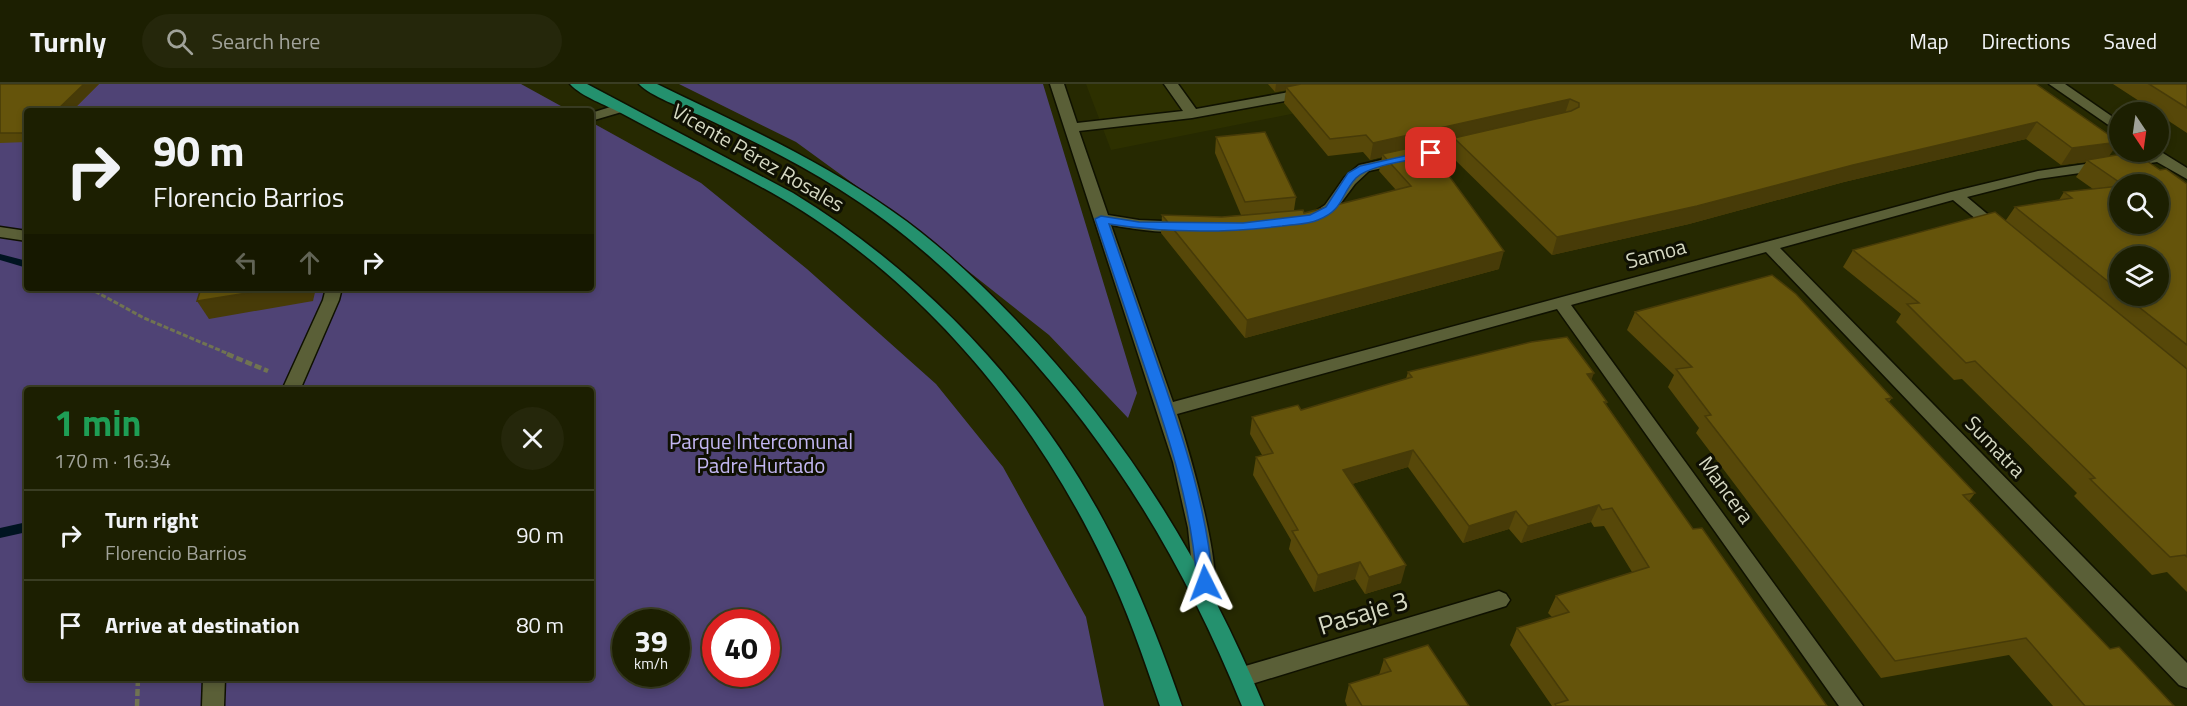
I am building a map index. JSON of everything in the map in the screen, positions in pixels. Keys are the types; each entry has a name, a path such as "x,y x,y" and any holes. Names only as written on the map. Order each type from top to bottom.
{"main road":[{"name":"Vicente Pérez Rosales","path":"577,84 745,172 827,221 896,273 977,353 1015,398 1052,448 1086,506 1118,570 1171,706"},
{"name":"Vicente Pérez Rosales","path":"646,84 843,185 907,229 1013,327 1095,421 1146,493 1205,596 1253,706"}],"street":[{"path":"1057,84 1166,410 1194,506 1202,543 1205,596"},
{"path":"1171,84 1192,114"},
{"path":"1071,128 1192,114 1355,84"},
{"path":"2056,84 2109,121"},
{"path":"594,116 620,108"},
{"path":"1301,220 1312,218 1330,209 1352,175 1364,168 1487,140"},
{"name":"Samoa","path":"1166,410 1956,195 2038,175 2111,162"},
{"path":"2168,162 2187,175"},
{"path":"1956,195 2009,240"},
{"path":"1101,219 1139,225 1200,227"},
{"path":"0,232 24,236"},
{"name":"Sumatra","path":"1770,247 2187,678"},
{"path":"293,386 333,291"},
{"name":"Mancera","path":"1561,303 1852,706"},
{"name":"Pasaje 3","path":"1242,677 1499,600"},
{"path":"213,706 214,681"}],"path":[{"path":"94,291 144,318 293,386"},
{"path":"137,706 138,681"}],"shaded area":[{"path":"1086,84 1441,84 1111,150"}],"green space":[{"name":"Parque Intercomunal Padre Hurtado","path":"0,84 521,84 565,108 24,108 24,291 594,291 594,124 701,183 807,269 936,384 1003,467 1086,617 1104,706 0,706"},
{"path":"679,84 1043,84 1137,393 1128,418 1049,335 910,225 796,142"}],"building":[{"path":"0,84 84,84 59,108 24,108 24,131 22,133 0,133"},
{"path":"1301,84 2036,84 2109,135 2109,143 2072,148 2037,122 1853,165 1697,206 1557,237 1454,138 1571,111 1579,107 1579,103 1570,99 1373,143 1366,135 1330,139 1286,87"},
{"path":"2149,84 2187,84 2187,108"},
{"path":"1265,132 1296,197 1245,202 1216,137"},
{"path":"1441,141 1430,150 1504,251 1247,320 1162,215 1222,217 1303,210 1304,213 1411,186 1382,154"},
{"path":"2109,156 2109,162 2148,162 2160,170 2166,169 2187,184 2187,345 2138,306 2169,306 2169,246 2109,246 2109,282 2015,207 2072,198 2064,192 2109,187 2109,234 2169,234 2169,174 2109,175 2087,160"},
{"path":"1995,212 2187,369 2187,557 2185,555 2170,557 2090,479 2095,478 1975,361 1966,363 1907,304 1919,303 1853,250"},
{"path":"1772,275 1796,294 1892,398 1886,399 1975,493 1963,495 2110,649 2119,647 2174,706 2085,706 2026,638 1895,661 1705,416 1711,415 1676,369 1692,367 1635,312"},
{"path":"200,291 259,291 197,301"},
{"path":"1567,337 1594,373 1587,374 1607,402 1604,402 1693,529 1702,528 1827,706 1556,706 1555,704 1568,700 1517,628 1569,612 1556,596 1649,567 1612,508 1602,510 1599,505 1528,526 1516,511 1469,526 1413,450 1343,470 1406,565 1369,577 1360,562 1318,575 1292,531 1298,530 1256,457 1273,453 1252,417 1298,405 1301,410 1412,377 1408,372 1531,342"},
{"path":"1428,645 1469,706 1362,706 1349,684 1391,671 1384,659"}],"waterway":[{"path":"0,257 24,264"},
{"path":"0,533 24,528"}],"route":[{"path":"1205,583 1202,543 1192,496 1166,410 1101,219 1139,225 1243,227 1312,218 1330,209 1352,175 1364,168 1431,153"}]}
